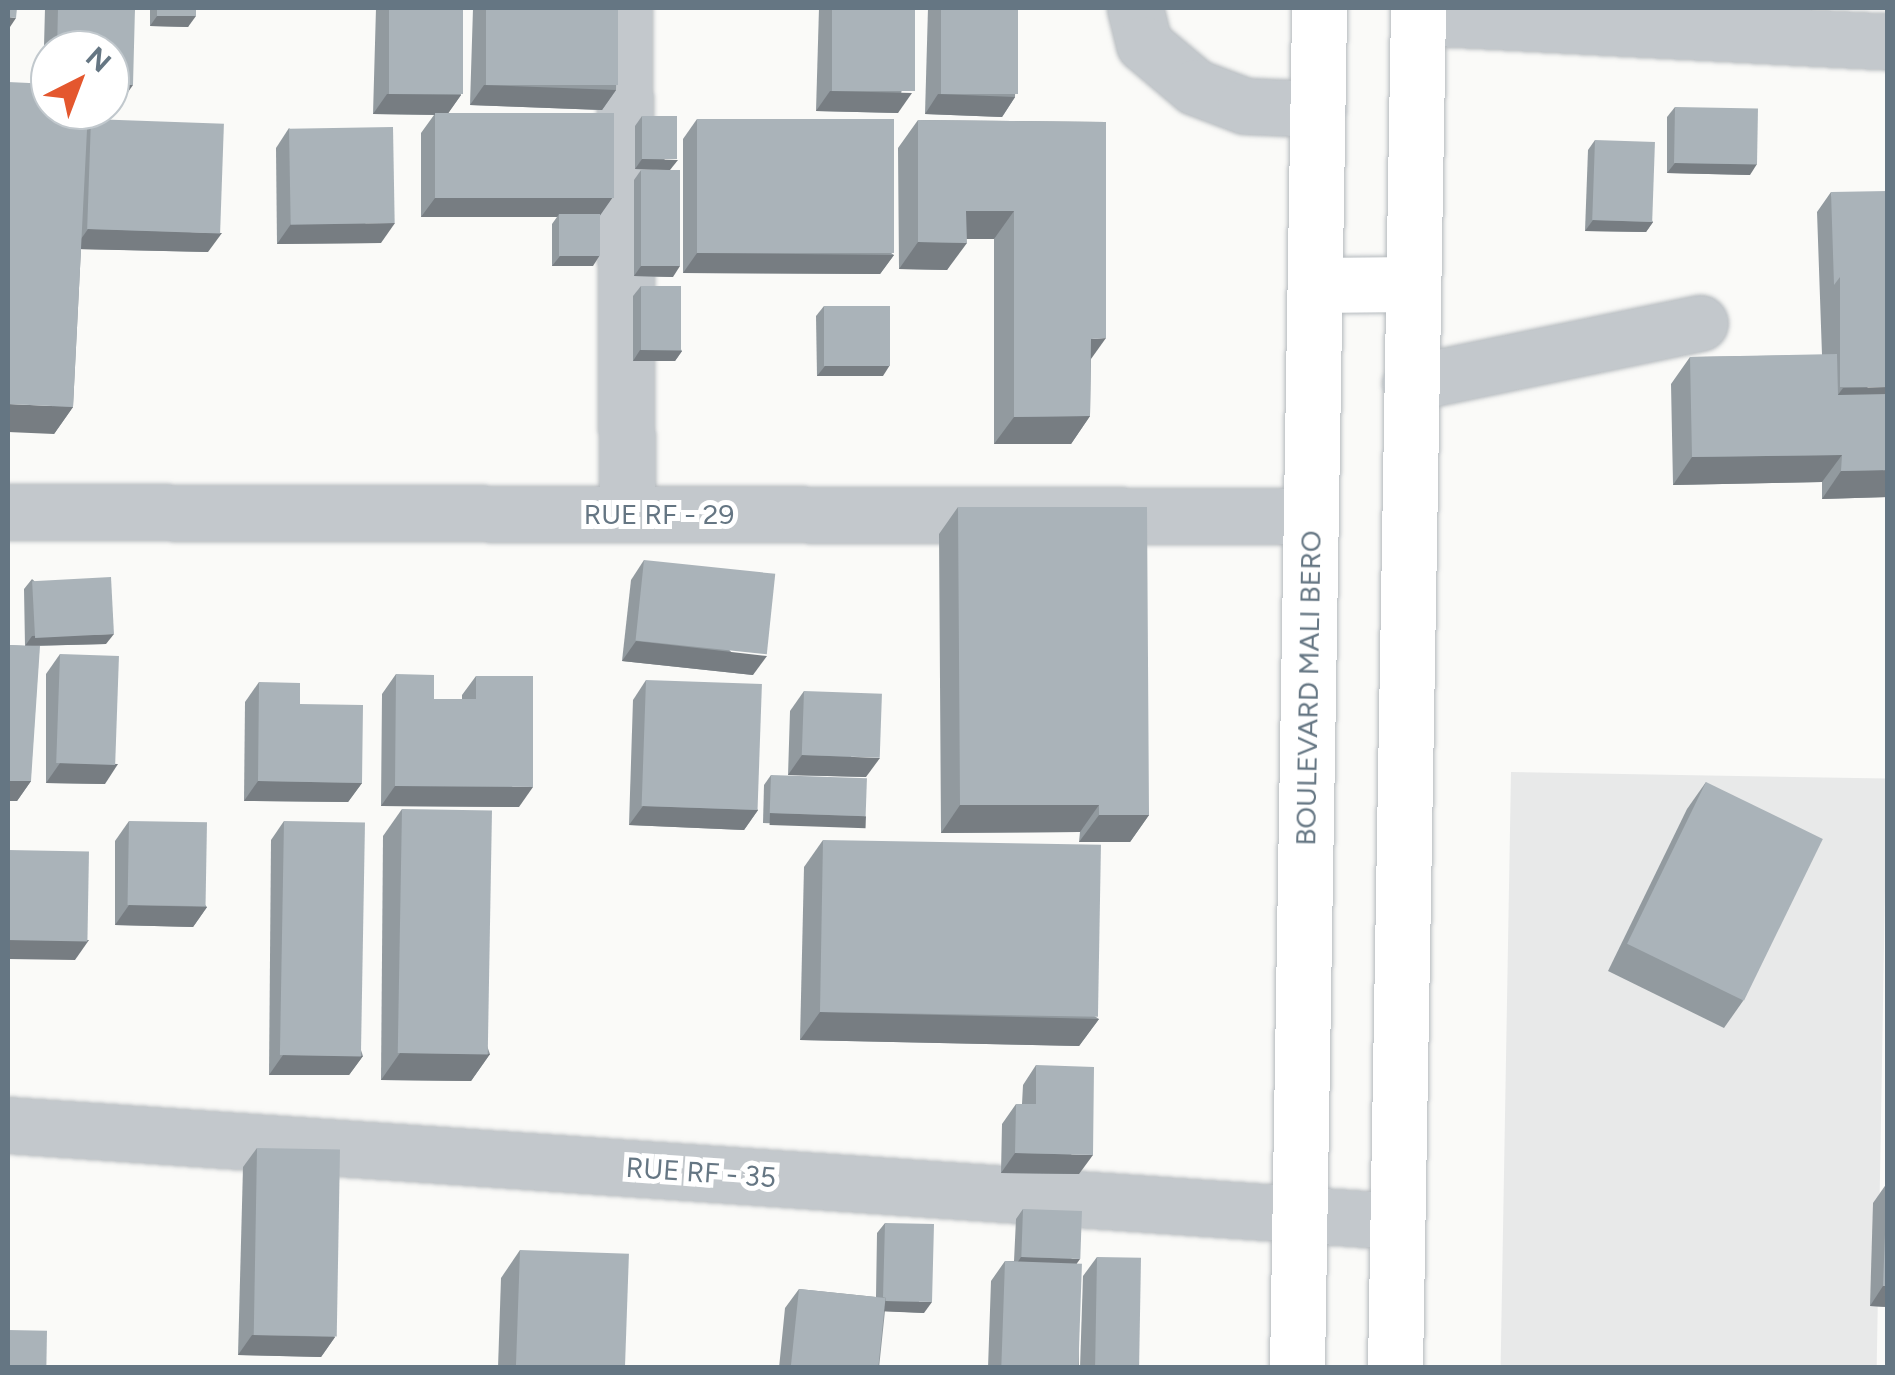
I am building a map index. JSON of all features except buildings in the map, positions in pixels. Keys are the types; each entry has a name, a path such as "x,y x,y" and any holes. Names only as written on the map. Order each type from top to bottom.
{"main road":[{"name":"BOULEVARD MALI BERO","path":"1297,1368 1304,1212 1319,8"},
{"path":"1395,1368 1394,1220 1418,12"},
{"path":"1316,284 1412,284"}],"street":[{"path":"624,8 627,514"},
{"path":"1135,8 1144,44 1194,87 1245,106 1318,109"},
{"path":"1418,12 1888,42"},
{"path":"1410,383 1700,323"},
{"name":"RUE RF - 29","path":"8,512 1310,516"},
{"name":"RUE RF - 35","path":"8,1125 1394,1220"}],"shaded area":[{"path":"1511,772 1887,779 1877,1368 1501,1368"}]}
